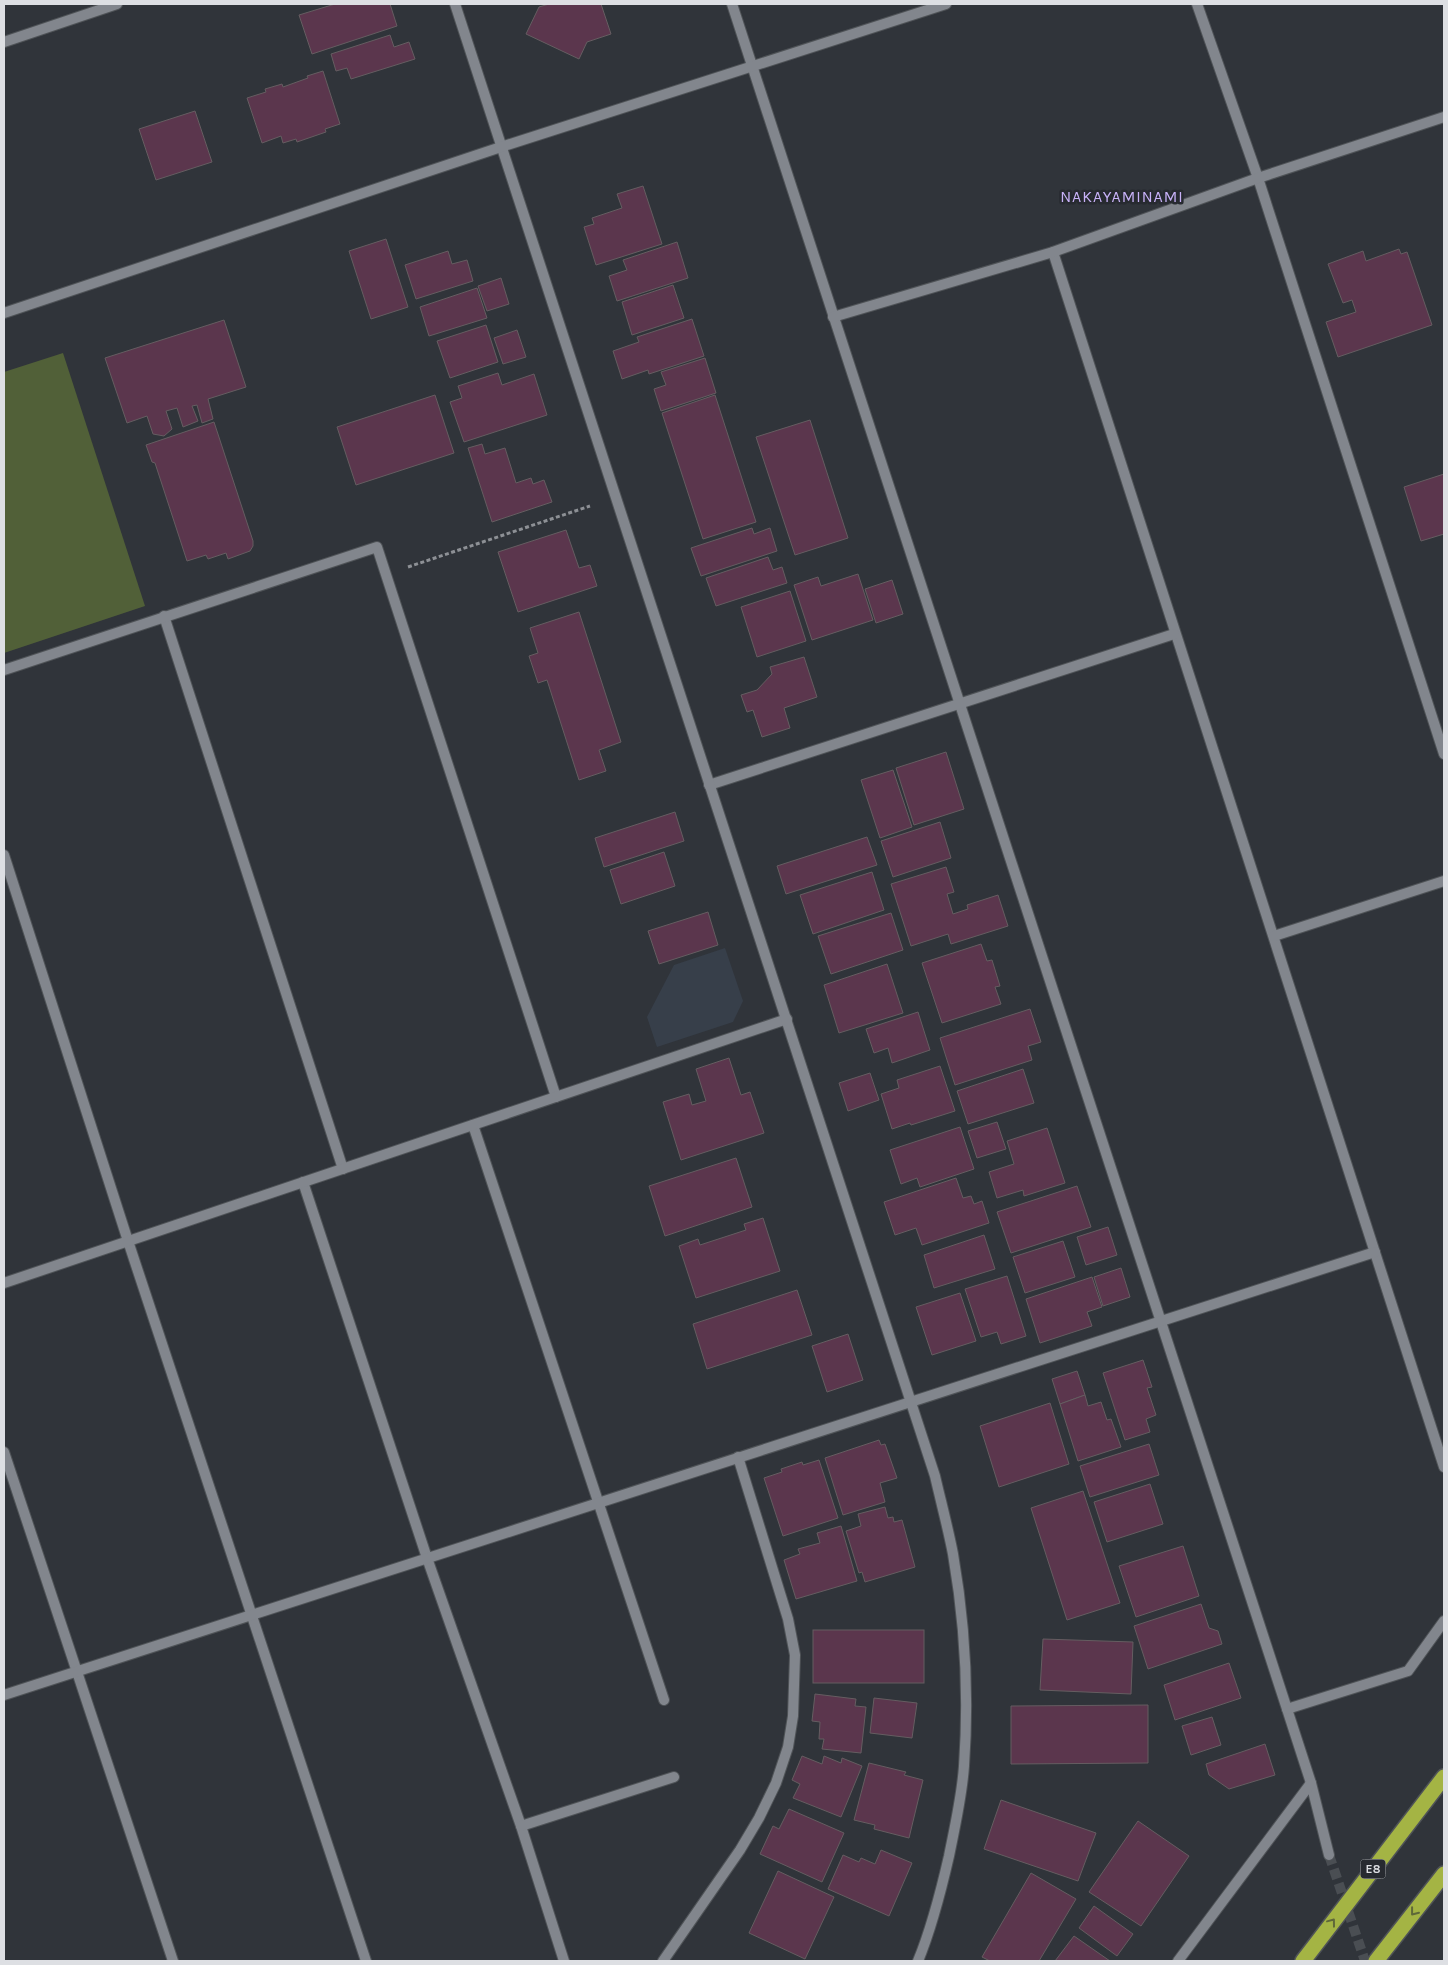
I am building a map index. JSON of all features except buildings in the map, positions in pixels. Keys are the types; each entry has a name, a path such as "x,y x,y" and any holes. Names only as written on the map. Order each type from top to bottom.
{"highway":[{"name":"E8","path":"1303,1961 1444,1777"},
{"path":"1376,1961 1444,1874"}],"street":[{"path":"4,42 117,4"},
{"path":"455,4 935,1476 953,1553 965,1660 966,1713 964,1767 954,1830 941,1893 918,1961"},
{"path":"732,4 1288,1710 1311,1783 1329,1855"},
{"path":"4,313 501,147 946,4"},
{"path":"1197,4 1258,178 1444,754"},
{"path":"833,317 1053,252 1258,178 1444,117"},
{"path":"1053,252 1174,634 1274,936 1444,1467"},
{"path":"4,670 378,547 556,1097"},
{"path":"164,616 343,1169"},
{"path":"709,785 1174,634"},
{"path":"4,855 128,1241 366,1961"},
{"path":"1274,936 1444,882"},
{"path":"4,1283 787,1019"},
{"path":"473,1125 664,1700"},
{"path":"303,1182 427,1558 521,1826 564,1961"},
{"path":"4,1695 1375,1252"},
{"path":"4,1452 173,1961"},
{"path":"666,1960 740,1850 759,1818 776,1783 788,1747 793,1716 796,1655 788,1619 738,1457"},
{"path":"1288,1710 1408,1671 1444,1621"},
{"path":"521,1826 674,1776"},
{"path":"1178,1961 1311,1783"}],"path":[{"path":"386,574 590,506"}],"shaded area":[{"path":"725,948 743,1001 733,1022 657,1047 647,1017 674,965"}],"green space":[{"path":"63,353 145,606 4,653 4,372"}],"tunnel":[{"path":"1329,1855 1365,1961"}],"district":[{"name":"NAKAYAMINAMI","path":"1122,196"}]}
